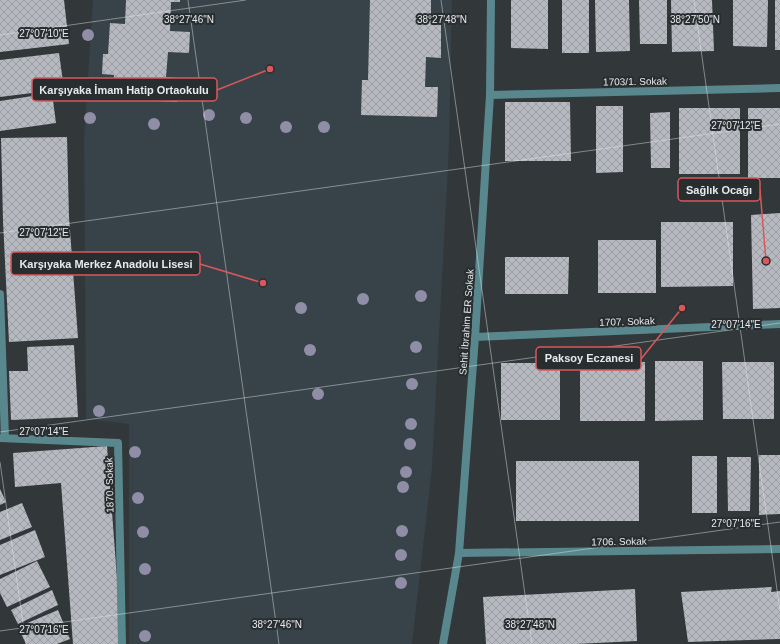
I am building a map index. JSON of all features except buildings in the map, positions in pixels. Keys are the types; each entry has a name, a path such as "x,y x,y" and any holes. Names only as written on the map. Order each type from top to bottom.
{"street":[{"name":"Sehit İbrahim ER Sokak","path":"444,644 459,553 475,337 490,95 491,0"},
{"name":"1703/1. Sokak","path":"490,95 780,88"},
{"path":"0,294 3,438"},
{"name":"1707. Sokak","path":"475,337 780,324"},
{"name":"1870. Sokak","path":"3,438 118,443 122,644"},
{"name":"1706. Sokak","path":"459,553 780,549"}],"shaded area":[{"path":"93,0 452,0 449,147 432,468 412,644 129,644 129,424 86,419 84,138"}],"place":[{"name":"Karşıyaka İmam Hatip Ortaokulu","path":"270,69"},
{"name":"Sağlık Ocağı","path":"766,261"},
{"name":"Karşıyaka Merkez Anadolu Lisesi","path":"263,283"},
{"name":"Paksoy Eczanesi","path":"682,308"}]}
